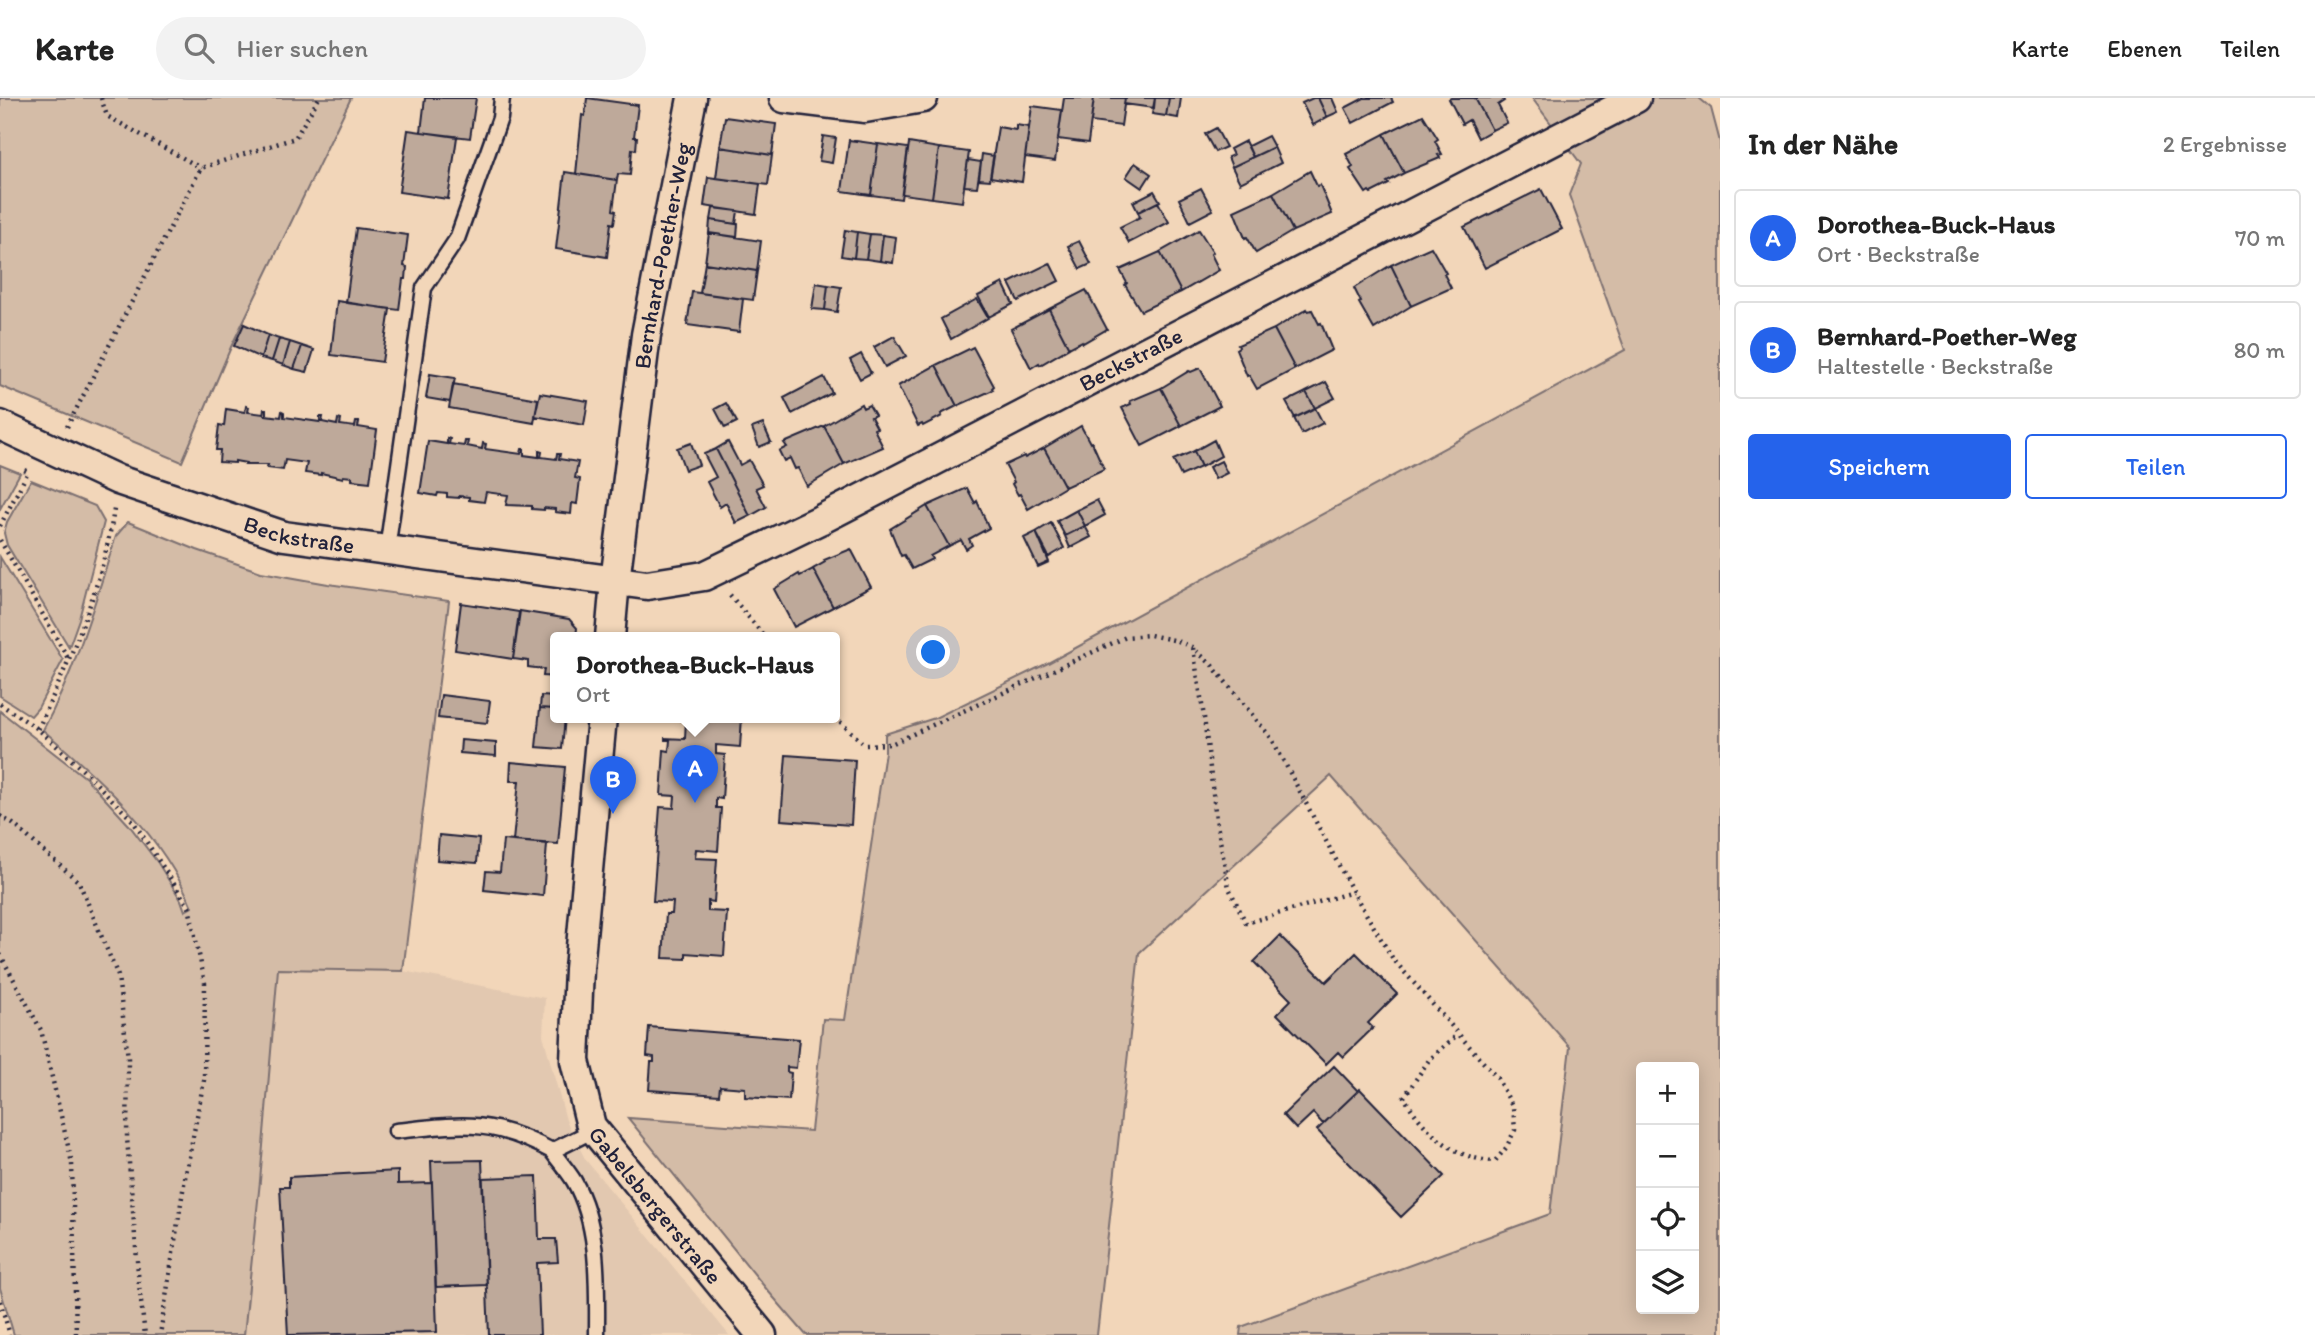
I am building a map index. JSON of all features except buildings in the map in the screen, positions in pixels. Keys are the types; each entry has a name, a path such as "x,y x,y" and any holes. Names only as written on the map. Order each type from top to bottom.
{"street":[{"name":"Bernhard-Poether-Weg","path":"615,581 646,335 692,98"},
{"path":"784,98 865,108 923,98"},
{"name":"Beckstraße","path":"11,431 118,480 284,536 647,585 704,576 820,520 1636,98"},
{"path":"610,632 615,581"},
{"name":"Gabelsbergerstraße","path":"601,723 579,969 575,1062 591,1126 761,1335"}],"lane":[{"path":"387,550 424,288 457,239 500,118 502,98"},
{"path":"396,1131 465,1124 500,1128 552,1151 574,1181 591,1225 597,1296 597,1335"},
{"path":"552,1151 594,1130"}],"path":[{"path":"101,98 107,116 201,168"},
{"path":"55,451 201,168 295,138 319,98"},
{"path":"0,526 28,472 12,462 11,431"},
{"path":"38,729 69,661 93,593 112,526 118,480"},
{"path":"0,540 69,661"},
{"path":"712,573 761,632"},
{"path":"840,722 865,745 891,744 1126,637 1150,635 1178,640 1211,664 1272,740 1353,892 1393,959 1497,1078 1513,1107 1515,1130 1506,1148 1495,1161 1459,1154 1427,1130 1404,1097 1429,1060 1458,1034"},
{"path":"1192,648 1204,717 1216,819 1229,888 1246,923 1353,892"},
{"path":"0,704 38,729 133,821 189,908 205,983 204,1080 160,1335"},
{"path":"0,816 13,824 79,882 118,976 128,1059 127,1138 145,1335"},
{"path":"0,954 41,1030 72,1163 76,1335"},
{"path":"0,1301 10,1335"}],"shaded area":[{"path":"0,98 351,98 231,347 182,462 0,386"},
{"path":"1532,98 1699,98 1711,108 1720,142 1720,1335 1240,1335 1241,1327 1550,1214 1570,1047 1331,776 1139,953 1097,1335 806,1335 628,1118 811,1131 823,1019 845,1020 885,752 885,734 935,718 1048,663 1625,350 1569,195 1581,164"},
{"path":"0,465 20,473 0,509"},
{"path":"31,480 95,506 104,522 69,647 7,545 4,533 7,522"},
{"path":"128,522 261,572 449,601 403,971 278,969 244,1335 14,1335 0,1288 0,711 86,778 129,825 158,863 185,911 192,907 180,881 147,832 108,789 43,730 75,659 116,536"},
{"path":"0,557 63,660 38,708 31,716 0,696"},
{"path":"278,969 403,971 545,998 543,1035 566,1120 585,1159 729,1335 244,1335"}],"place":[{"name":"Dorothea-Buck-Haus","path":"695,803"},
{"name":"Bernhard-Poether-Weg","path":"613,814"}]}
